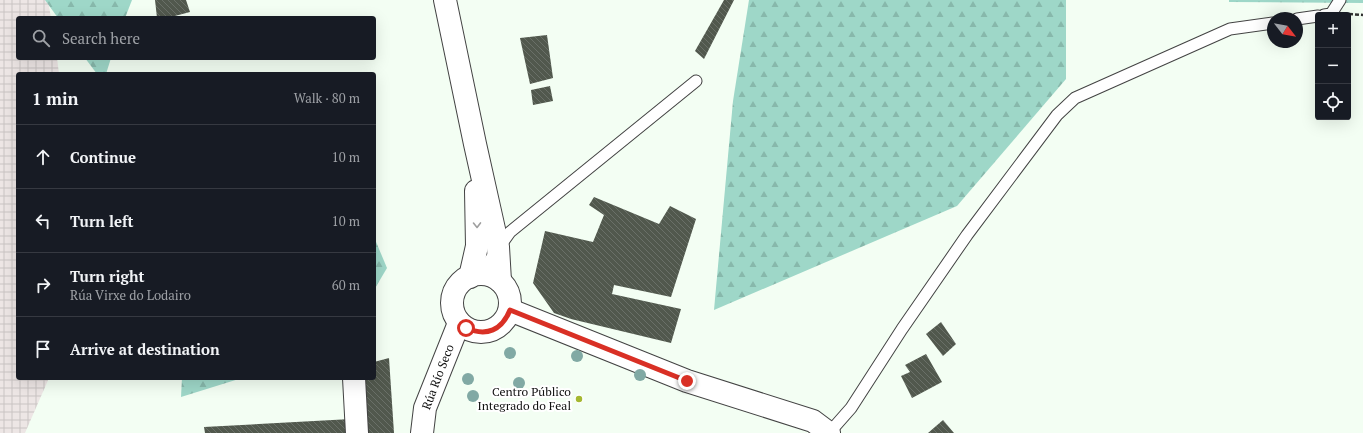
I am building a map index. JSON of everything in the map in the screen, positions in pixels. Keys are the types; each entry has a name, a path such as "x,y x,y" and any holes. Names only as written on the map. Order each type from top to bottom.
{"street":[{"path":"445,0 498,247 483,277"},
{"path":"475,144 477,246 483,277"},
{"path":"483,277 506,287 509,294 510,310 501,325 488,331 475,332 466,328 459,322 453,309 454,293 463,281 483,277"},
{"path":"510,310 687,381 824,429"},
{"name":"Rúa Río Seco","path":"422,433 425,408 459,322"},
{"path":"354,380 357,433"}],"lane":[{"path":"1331,12 1340,0"},
{"path":"1303,18 1315,16"},
{"path":"824,429 851,408 902,329 967,235 1053,121 1075,98 1230,29 1267,24"},
{"path":"498,247 510,232 696,81"}],"shaded area":[{"path":"0,0 48,0 51,16 16,16 16,60 57,60 59,72 16,72 16,380 48,380 25,433 0,433"}],"green space":[{"path":"45,0 132,0 126,16 57,16"},
{"path":"749,0 1066,0 1066,79 957,206 714,310 733,101"},
{"path":"1229,0 1363,0 1363,3 1229,2"},
{"path":"86,60 110,60 107,72 96,72"},
{"path":"376,242 387,268 376,287"},
{"path":"182,380 236,380 181,397"}],"building":[{"path":"155,0 186,0 190,12 175,16 157,16"},
{"path":"724,0 734,0 704,59 695,51"},
{"path":"547,35 553,78 530,84 520,38"},
{"path":"550,86 553,101 533,105 531,90"},
{"path":"594,197 659,224 670,206 696,219 671,297 614,285 612,294 681,309 671,343 571,319 554,313 533,283 545,231 593,242 604,215 589,205"},
{"path":"941,322 956,344 943,356 926,334"},
{"path":"926,354 942,382 912,398 901,376 910,372 905,365"},
{"path":"389,358 394,433 367,433 364,380 376,380 376,361"},
{"path":"351,419 351,433 205,433 204,427"},
{"path":"943,420 954,433 928,433"}],"place":[{"name":"Centro Público Integrado do Feal","path":"579,399"}],"route":[{"path":"466,328 475,332 493,330 501,325 510,310 687,381"}]}
